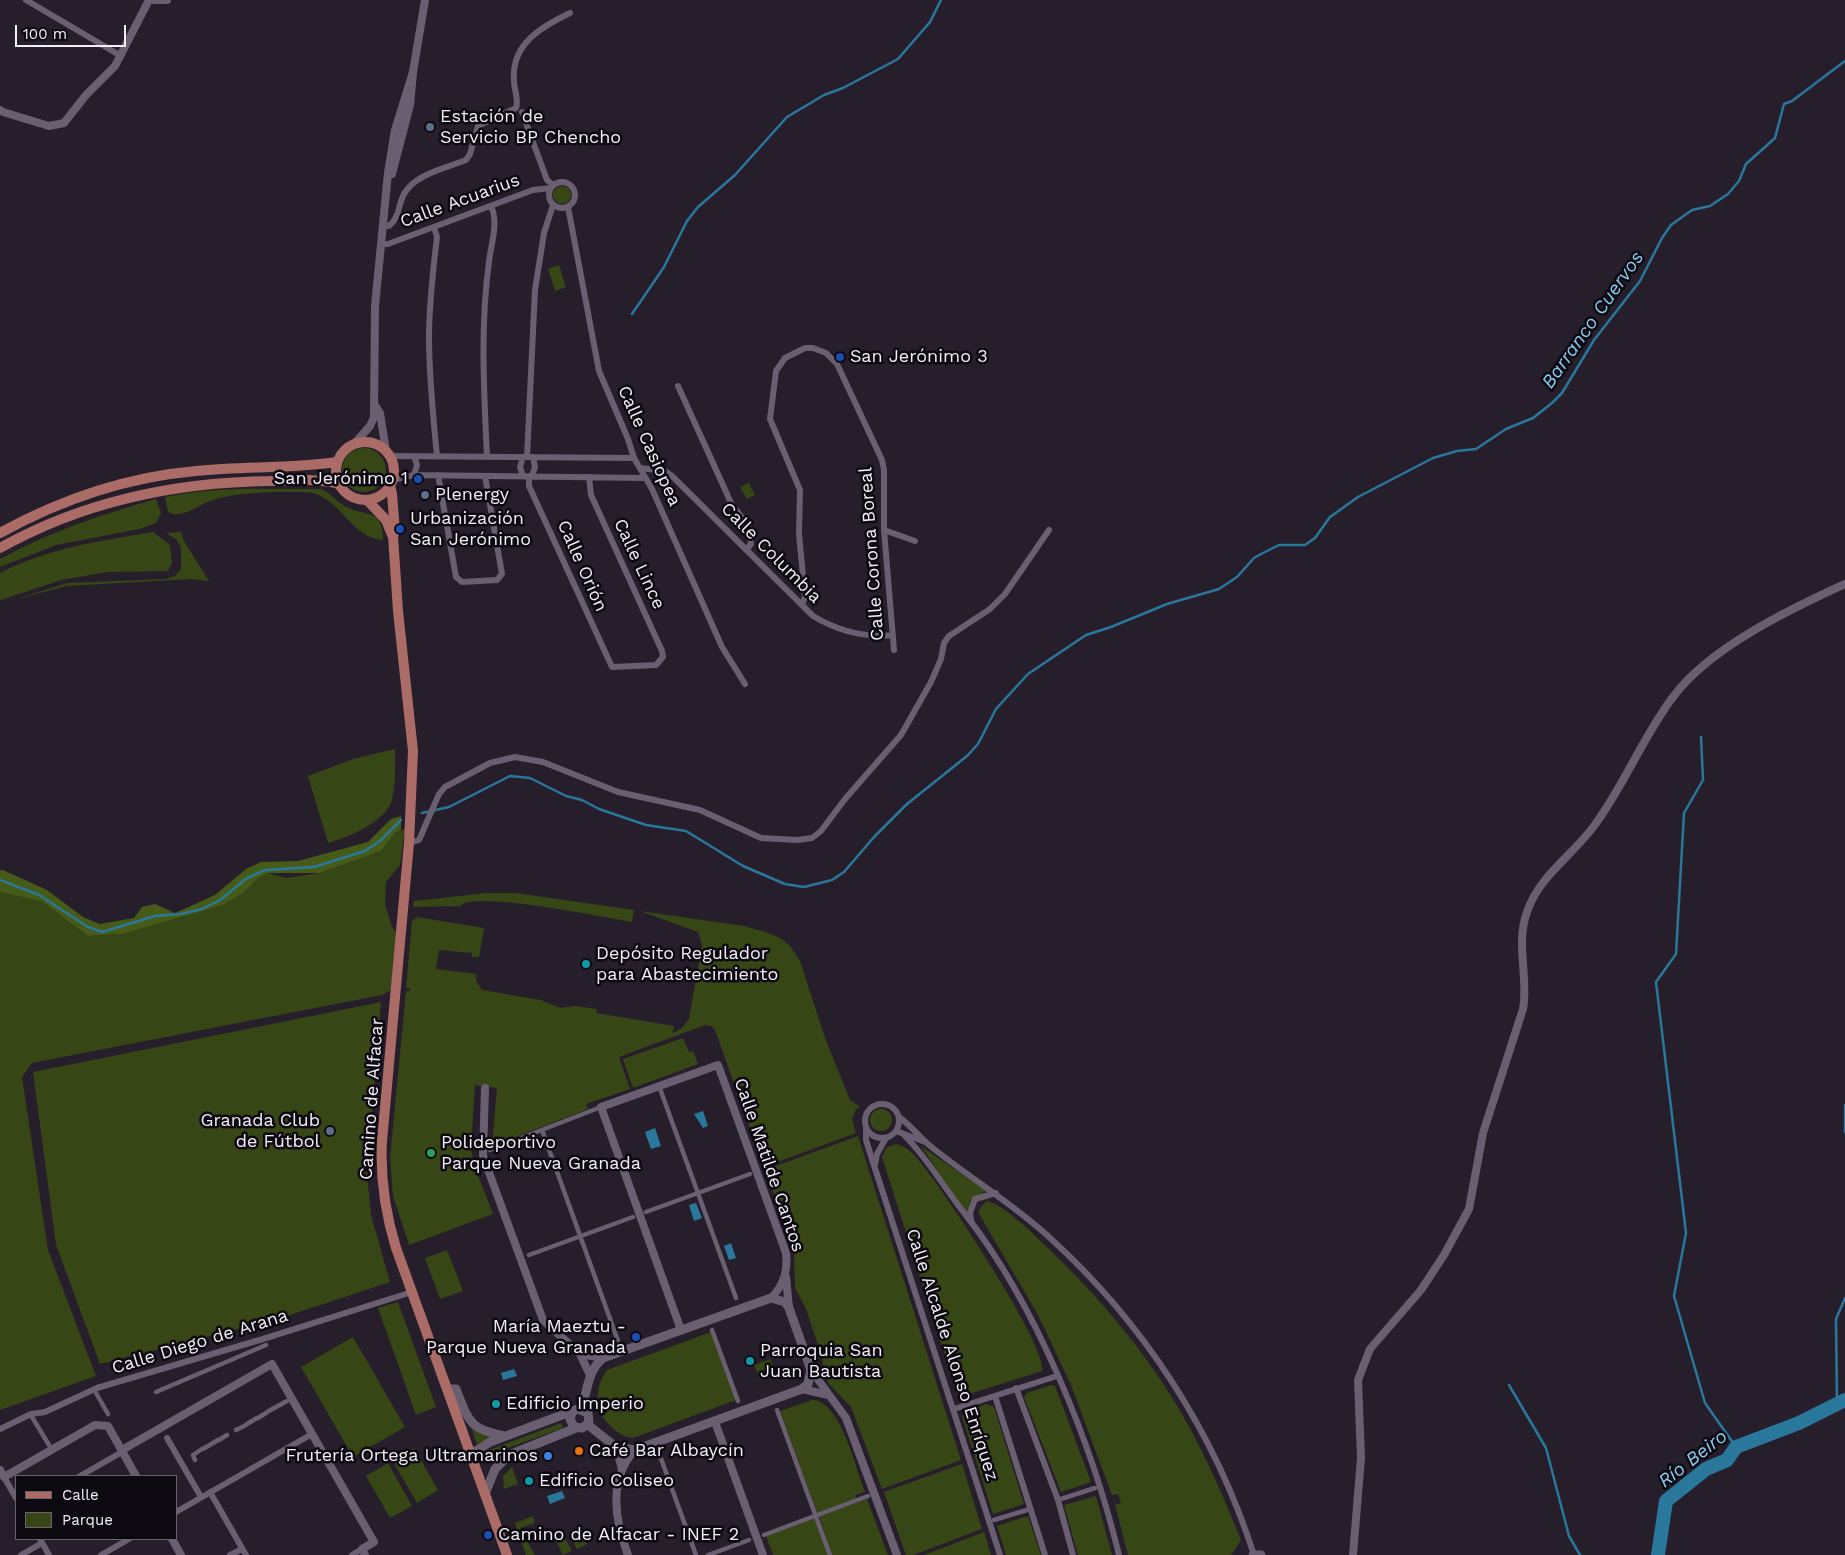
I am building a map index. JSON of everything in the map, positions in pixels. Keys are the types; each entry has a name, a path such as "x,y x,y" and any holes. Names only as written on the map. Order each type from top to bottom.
{"main road":[{"path":"372,443 388,453 393,464 391,483 384,493 367,500 350,497 339,484 336,477 337,462 347,448 355,444 372,443"},
{"path":"0,533 67,502 112,486 163,475 196,471 299,466 337,462"},
{"path":"0,548 69,515 111,501 156,490 198,484 242,481 316,480 339,484"},
{"name":"Camino de Alfacar","path":"391,483 398,611 412,725 411,804 381,1162 388,1223 507,1555"},
{"path":"367,500 386,520 393,536"},
{"path":"582,1409 590,1375 593,1368 603,1358 771,1298 785,1302 811,1370 808,1384 802,1389 635,1450 616,1447 588,1425"},
{"path":"447,1389 456,1389 465,1412 476,1428 484,1432 506,1436"},
{"path":"471,1456 506,1436 582,1409"},
{"path":"582,1409 590,1416 588,1425"},
{"path":"572,1413 570,1422 576,1428"},
{"path":"471,1456 508,1455 588,1425"},
{"path":"485,1494 495,1469 508,1455"},
{"path":"1253,1555 1261,1555"}],"street":[{"path":"26,0 122,56"},
{"path":"1,112 45,126 61,124 67,120 86,95 122,56 150,0"},
{"path":"154,0 167,0"},
{"path":"355,444 370,426 375,405 375,306 381,244 389,183 410,105 413,72 425,0"},
{"path":"384,225 389,226 396,221 403,196 416,180 466,160 470,154 475,131 478,126 516,108 518,101 514,82 514,65 517,54 527,41 548,24 570,13"},
{"path":"522,112 547,180 552,187"},
{"path":"566,182 573,188 574,201 568,207 560,208 553,205 549,197 552,187 566,182"},
{"name":"Calle Acuarius","path":"381,244 388,244 533,190 552,187"},
{"path":"528,476 520,467 528,457 535,290 544,232 553,205"},
{"path":"486,457 482,341 486,284 496,220 491,206"},
{"name":"Calle Casiopea","path":"568,207 599,371 628,439 634,458 652,488 722,647 745,684"},
{"path":"434,227 437,237 429,305 429,337 431,398 438,456"},
{"name":"Calle Corona Boreal","path":"802,605 805,597 799,534 800,490 772,425 770,413 776,371 785,358 805,348 826,352 837,364 882,460 884,470 884,530 894,650"},
{"path":"678,386 732,505 749,526 751,544 746,550"},
{"path":"375,405 380,414 388,453 414,456 634,458"},
{"path":"414,456 417,466 414,475"},
{"path":"528,457 535,467 528,476"},
{"name":"Calle Columbia","path":"640,468 665,471 813,616 838,630 854,634 893,635"},
{"path":"391,483 414,475 645,478"},
{"path":"438,475 458,581 497,580 501,578 485,476"},
{"name":"Calle Orión","path":"528,476 529,486 612,667 656,665 660,662"},
{"name":"Calle Lince","path":"588,477 591,495 662,651 660,662"},
{"path":"884,530 916,541"},
{"path":"409,843 419,840 439,794 455,780 490,763 515,757 528,758 618,792 700,810 761,838 798,840 812,838 821,830 845,799 902,735 931,682 941,659 944,643 949,636 990,609 1005,594 1049,530"},
{"path":"1354,1555 1361,1458 1358,1380 1370,1349 1422,1290 1469,1209 1483,1133 1523,1009 1525,998 1520,948 1524,922 1532,899 1550,873 1584,839 1603,814 1664,710 1683,685 1707,664 1752,632 1792,608 1845,584"},
{"name":"Calle Matilde Cantos","path":"659,1086 718,1065 786,1253 788,1308"},
{"path":"490,1150 659,1086 736,1298"},
{"path":"485,1088 482,1141 488,1172 543,1320 580,1354 590,1375"},
{"path":"886,1138 874,1136 866,1129 865,1116 869,1108 876,1104 883,1103 892,1106 899,1116 928,1144 996,1193 1049,1236 1075,1262 1144,1340 1190,1411 1209,1446 1225,1479 1253,1555"},
{"path":"601,1107 681,1330"},
{"path":"875,1165 877,1154 886,1138 896,1131 899,1116"},
{"name":"Calle Alcalde Alonso Enríquez","path":"866,1129 866,1140 1000,1555"},
{"path":"542,1130 618,1341"},
{"path":"896,1131 928,1144"},
{"path":"905,1136 924,1155 971,1220 1014,1290 1057,1376 1100,1487 1119,1555"},
{"path":"646,1212 750,1174"},
{"path":"971,1220 970,1213 975,1199 996,1193"},
{"path":"529,1255 633,1217"},
{"name":"Calle Matilde Cantos","path":"771,1298 786,1275"},
{"name":"Calle Diego de Arana","path":"0,1428 31,1414 45,1412 97,1388 263,1339 412,1292"},
{"path":"712,1330 738,1401"},
{"path":"156,1392 266,1345"},
{"path":"580,1354 603,1358"},
{"path":"82,1475 272,1364 374,1542 364,1552 352,1555"},
{"path":"811,1370 828,1395 842,1409 898,1555"},
{"path":"954,1409 1057,1376"},
{"path":"1016,1388 1058,1500 1074,1555"},
{"path":"802,1389 828,1395"},
{"path":"96,1393 108,1414"},
{"path":"995,1396 1045,1555"},
{"path":"196,1460 193,1455 287,1401"},
{"path":"777,1410 830,1555"},
{"path":"32,1417 49,1446"},
{"path":"715,1422 763,1555"},
{"path":"15,1496 2,1473 95,1425 108,1426 135,1475"},
{"path":"178,1511 312,1434"},
{"path":"167,1438 201,1498"},
{"path":"616,1447 622,1469 616,1517 628,1555"},
{"path":"622,1469 635,1450"},
{"path":"659,1453 696,1555"},
{"path":"1061,1499 1095,1488"},
{"path":"210,1492 246,1555"},
{"path":"764,1535 868,1496"},
{"path":"994,1520 1027,1510"},
{"path":"101,1555 127,1540"},
{"path":"173,1540 181,1555"},
{"path":"708,1555 749,1540"},
{"path":"22,1555 41,1541 49,1555"},
{"path":"230,1555 242,1548"}],"green space":[{"path":"562,186 568,189 571,195 568,201 562,204 556,201 553,195 556,189"},
{"path":"559,265 566,287 555,291 548,269"},
{"path":"364,448 376,452 382,458 386,470 382,482 376,488 364,492 352,488 346,482 342,470 346,458 352,452"},
{"path":"749,483 755,495 747,499 740,487"},
{"path":"320,489 350,509 376,517 380,522 383,540 361,532 336,507 317,494 282,492 233,495 210,501 178,514 168,512 165,497 203,491"},
{"path":"156,499 161,513 156,523 139,529 56,545 0,567 0,559 38,540 96,517"},
{"path":"153,532 170,545 172,563 168,571 107,572 61,580 1,600 0,598 0,573 18,564 75,546"},
{"path":"181,532 184,541 209,581 191,579 67,586 13,600 67,583 165,579 175,576 181,569 181,548 177,540 166,533"},
{"path":"395,749 394,788 392,800 388,808 365,828 328,843 308,776 353,759"},
{"path":"401,816 401,830 395,833 381,851 320,873 268,873 258,878 243,893 222,905 122,934 88,936 43,902 0,892 0,870 3,870 47,890 83,917 100,924 134,918 142,907 155,904 175,913 215,895 246,869 261,862 298,861 368,842 391,819"},
{"path":"405,829 400,865 386,882 385,904 392,927 396,932 391,990 382,995 32,1063 22,1077 48,1250 96,1376 0,1410 0,892 43,902 88,936 122,934 243,893 258,878 268,873 286,878 320,873 381,851 395,833"},
{"path":"486,893 516,893 634,910 632,922 541,906 489,901 470,902 460,906 413,907 414,901"},
{"path":"640,911 744,926 780,938 790,946 800,961 825,1038 850,1100 860,1107 856,1109 852,1119 856,1133 764,1167 715,1030 711,1026 705,1025 619,1057 630,1089 586,1104 588,1109 492,1146 497,1088 475,1085 471,1148 474,1165 493,1214 409,1245 393,1196 390,1158 406,991 410,991 410,988 406,988 412,921 417,917 484,928 479,957 472,957 472,953 439,950 436,969 476,974 476,981 482,990 541,1000 560,1008 575,1006 597,1009 596,1013 674,1026 673,1033 682,1028 689,1019 702,945 698,932"},
{"path":"381,1002 367,1174 371,1215 390,1282 281,1318 100,1364 56,1245 33,1072"},
{"path":"683,1038 689,1052 693,1051 698,1064 633,1088 623,1059"},
{"path":"881,1109 889,1112 892,1120 889,1128 881,1131 873,1128 870,1120 873,1112"},
{"path":"858,1136 961,1460 882,1489 851,1407 829,1384 825,1375 821,1354 806,1309 795,1288 794,1248 765,1170"},
{"path":"896,1144 906,1148 918,1159 992,1267 1029,1332 1040,1356 1042,1371 963,1396 957,1394 882,1157 886,1148"},
{"path":"921,1146 986,1191 971,1200 967,1215"},
{"path":"988,1201 1004,1209 1020,1222 1086,1286 1122,1327 1154,1370 1183,1416 1199,1446 1235,1524 1241,1540 1231,1555 1128,1555 1115,1505 1121,1503 1118,1494 1112,1495 1071,1385 1038,1315 978,1212 983,1204"},
{"path":"447,1250 463,1291 440,1299 425,1258"},
{"path":"398,1302 436,1407 416,1415 378,1308"},
{"path":"711,1332 736,1400 633,1438 619,1433 608,1424 602,1416 607,1413 604,1404 599,1405 598,1396 600,1382 607,1370"},
{"path":"353,1337 405,1427 353,1457 301,1367"},
{"path":"770,1359 775,1374 760,1379 754,1365"},
{"path":"1051,1385 1055,1386 1091,1482 1061,1492 1024,1397 1027,1393"},
{"path":"812,1400 822,1403 831,1411 839,1423 846,1437 865,1492 855,1495 857,1499 817,1513 780,1411"},
{"path":"986,1404 994,1407 1024,1504 993,1514 962,1416 964,1413"},
{"path":"561,1423 563,1428 486,1456 481,1453"},
{"path":"474,1429 491,1437 477,1445 472,1430"},
{"path":"414,1448 438,1490 417,1503 392,1460"},
{"path":"388,1463 412,1506 390,1518 366,1476"},
{"path":"962,1464 982,1529 913,1555 906,1555 884,1492"},
{"path":"512,1467 518,1484 504,1489 503,1476"},
{"path":"1096,1496 1112,1555 1078,1555 1064,1505"},
{"path":"867,1499 888,1555 832,1555 819,1516"},
{"path":"533,1516 535,1523 520,1528 535,1555 526,1555 515,1523"},
{"path":"1028,1516 1041,1555 1006,1555 997,1526"},
{"path":"815,1518 828,1555 773,1555 766,1536"},
{"path":"578,1529 587,1544 577,1549 569,1534"},
{"path":"984,1532 991,1555 924,1555"},
{"path":"564,1536 572,1551 563,1555 556,1541"}],"water":[{"path":"703,1111 708,1126 703,1128 694,1114"},
{"path":"655,1128 661,1146 651,1149 645,1132"},
{"path":"696,1203 702,1218 694,1221 689,1205"},
{"path":"731,1243 736,1258 729,1260 724,1246"},
{"path":"514,1369 517,1376 503,1380 501,1373"},
{"path":"562,1491 565,1498 550,1504 547,1496"}],"waterway":[{"path":"632,314 664,267 687,221 698,207 735,175 787,117 824,95 843,88 898,59 930,22 941,0"},
{"name":"Barranco Cuervos","path":"422,813 449,807 510,776 530,778 566,796 582,800 599,809 646,825 686,831 743,866 785,884 804,887 832,880 844,872 874,837 907,804 967,756 978,744 996,709 1028,674 1086,635 1167,604 1219,589 1237,577 1254,558 1261,554 1279,545 1305,545 1315,538 1330,517 1358,497 1433,458 1457,451 1476,449 1506,429 1533,418 1552,403 1562,393 1594,340 1640,281 1662,238 1671,225 1692,210 1710,206 1728,194 1739,181 1746,164 1775,138 1784,104 1792,101 1845,61"},
{"path":"1701,737 1703,780 1684,813 1676,954 1656,982 1686,1233 1674,1296 1705,1403 1736,1447"},
{"name":"Barranco Cuervos","path":"0,880 39,895 88,927 102,932 155,916 181,914 202,909 220,900 247,878 265,870 314,867 365,851 381,840 401,820"},
{"path":"1845,1105 1845,1132"},
{"path":"1837,1404 1836,1319 1845,1298"},
{"path":"1509,1385 1546,1448 1569,1536 1580,1555"},
{"name":"Río Beiro","path":"1658,1555 1666,1501 1706,1469 1727,1460 1736,1447 1799,1423 1845,1400"}],"place":[{"name":"Estación de Servicio BP Chencho","path":"430,127"},
{"name":"San Jerónimo 3","path":"840,357"},
{"name":"San Jerónimo 1","path":"418,479"},
{"name":"Plenergy","path":"425,495"},
{"name":"Urbanización San Jerónimo","path":"400,529"},
{"name":"Depósito Regulador para Abastecimiento","path":"586,964"},
{"name":"Granada Club de Fútbol","path":"330,1131"},
{"name":"Polideportivo Parque Nueva Granada","path":"431,1153"},
{"name":"María Maeztu - Parque Nueva Granada","path":"636,1337"},
{"name":"Parroquia San Juan Bautista","path":"750,1361"},
{"name":"Edificio Imperio","path":"496,1404"},
{"name":"Café Bar Albaycín","path":"579,1451"},
{"name":"Frutería Ortega Ultramarinos","path":"548,1456"},
{"name":"Edificio Coliseo","path":"529,1481"},
{"name":"Camino de Alfacar - INEF 2","path":"488,1535"}]}
